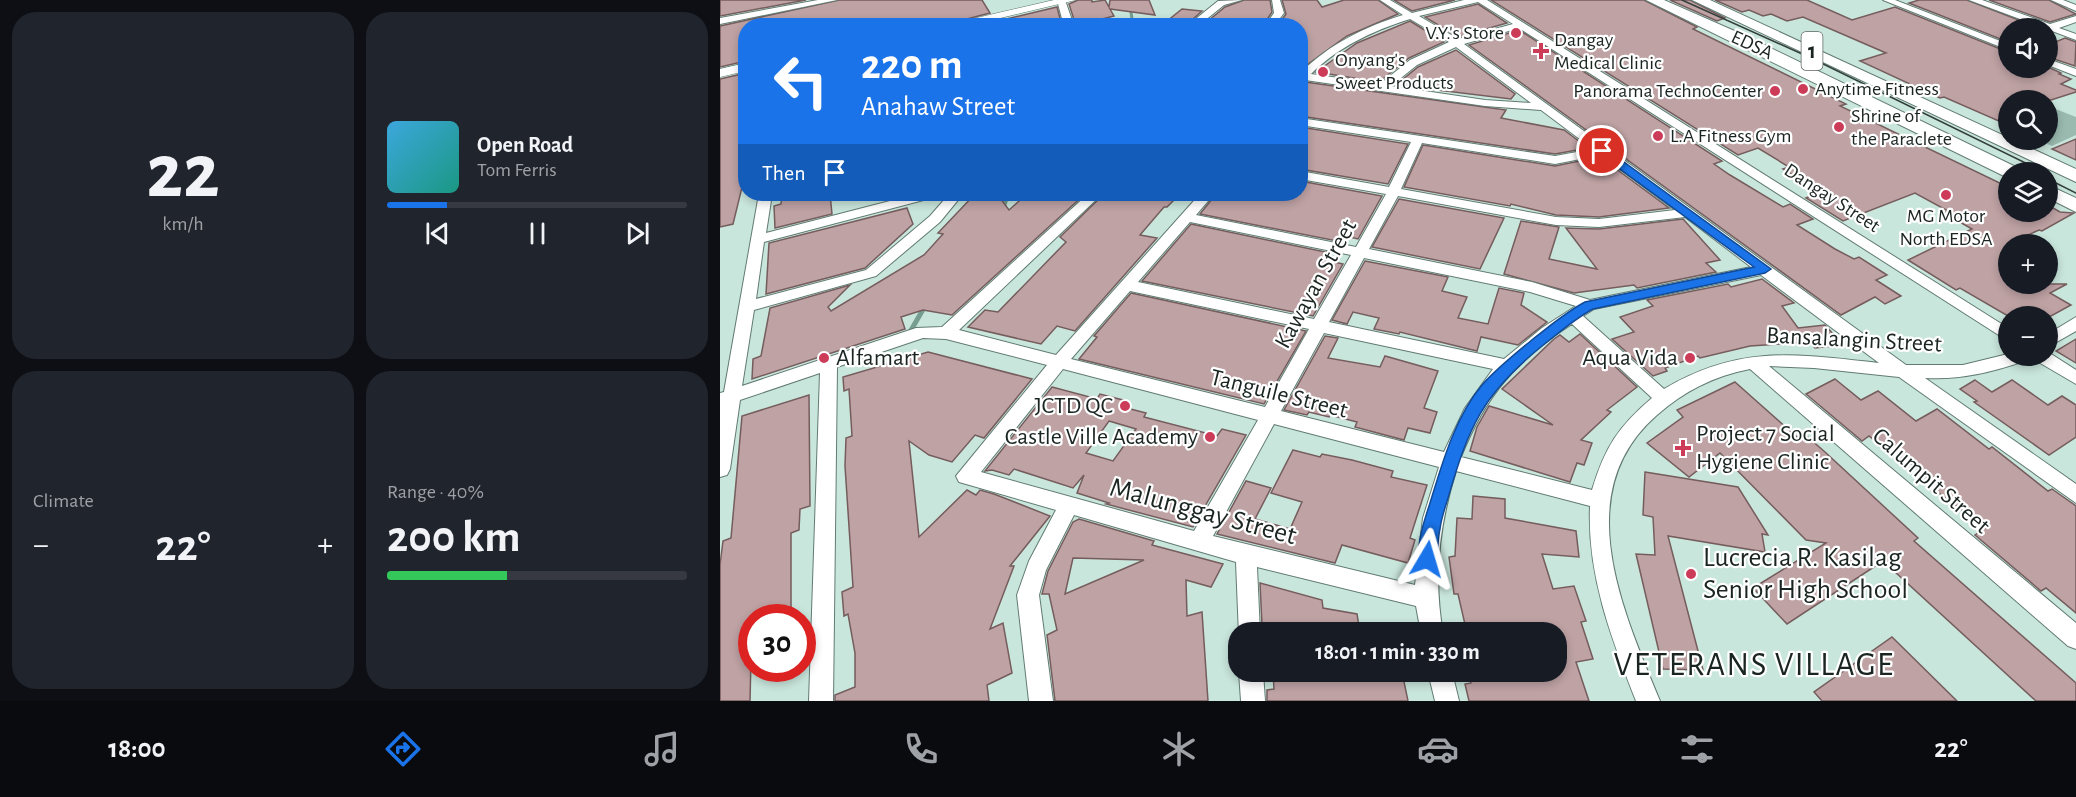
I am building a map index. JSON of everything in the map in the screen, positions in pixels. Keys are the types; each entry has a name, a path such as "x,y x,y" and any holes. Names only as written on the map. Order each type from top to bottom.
{"highway":[{"name":"EDSA","path":"1653,0 1741,39 1998,166"},
{"name":"EDSA","path":"1699,0 2076,176"},
{"path":"2058,196 2076,206"}],"main road":[{"path":"985,18 1065,1"},
{"path":"720,73 738,69"}],"street":[{"path":"720,21 833,0"},
{"path":"1201,18 1221,3 1238,0"},
{"path":"1275,18 1279,13 1276,0"},
{"path":"1384,0 1457,43 1904,372 2076,495"},
{"path":"1308,71 1336,48 1371,29 1411,14 1476,0"},
{"name":"Dangay Street","path":"1481,0 1998,329"},
{"path":"1887,0 1998,41"},
{"path":"1973,0 2021,18"},
{"path":"2055,0 2076,8"},
{"path":"1065,1 1068,18"},
{"path":"2058,25 2076,19"},
{"path":"1382,89 1413,61 1457,43 1521,25"},
{"path":"2058,32 2076,38"},
{"path":"2058,66 2076,74"},
{"path":"1308,78 1502,105 1543,107"},
{"path":"1308,122 1555,160 1602,151"},
{"name":"Kawayan Street","path":"1199,542 1272,416 1394,191 1418,140"},
{"path":"1308,176 1556,220 1599,222 1688,213"},
{"path":"720,469 726,398 748,306 764,201"},
{"path":"758,240 904,201"},
{"path":"748,306 871,273 935,219 950,201"},
{"path":"946,333 1087,201"},
{"path":"1059,362 1201,201"},
{"path":"1186,217 1532,287 1590,305"},
{"path":"1430,622 1426,598 1431,528 1450,463 1468,419 1485,391 1508,366 1572,315 1590,305 1765,269"},
{"path":"1126,285 1508,366"},
{"path":"1572,315 1663,398"},
{"path":"2058,335 2076,323"},
{"name":"Tanguile Street","path":"726,398 922,332 946,333 1600,500"},
{"name":"Bansalangin Street","path":"1648,701 1616,624 1608,595 1598,537 1603,476 1611,456 1633,425 1663,398 1705,375 1753,362 1807,361 1904,372 1969,370 1998,364"},
{"name":"Malunggay Street","path":"1059,362 966,476 1246,555 1426,598"},
{"name":"Calumpit Street","path":"1753,362 2076,638"},
{"path":"821,701 829,364"},
{"path":"2057,366 2076,378"},
{"path":"1041,701 1028,595 1033,574 1070,504"},
{"path":"1246,555 1249,622"},
{"path":"1251,682 1252,701"},
{"path":"1442,682 1447,701"}],"green space":[{"path":"2058,110 2076,117 2076,135 2058,143"}],"building":[{"path":"720,0 806,0 720,16"},
{"path":"839,0 982,0 990,13 971,18 757,18"},
{"path":"1078,0 1092,0 1092,2 1105,0 1109,7 1110,0 1149,0 1155,15 1110,9 1114,16 1073,18 1069,4"},
{"path":"1244,0 1270,0 1272,12 1268,18 1212,18 1225,7"},
{"path":"1282,0 1317,0 1322,7 1344,0 1378,0 1398,14 1347,36 1308,64 1308,18 1283,18 1286,14"},
{"path":"1394,0 1455,0 1412,11"},
{"path":"1491,0 1644,0 1697,27 1693,29 1846,104 1840,106 1998,182 1998,222 2058,222 2042,231 2030,234 1998,234 1998,294 2052,294 2071,305 2058,312 2058,306 1998,306 1998,310 1960,288 1956,290 1908,260 1972,229 1944,213 1948,211 1915,193 1843,221 1806,198 1816,194 1797,182 1802,181 1783,169 1789,167 1758,148 1738,155"},
{"path":"1670,0 1690,0 1725,18 1717,21"},
{"path":"1715,0 1807,0 1852,20 1895,7 1998,48 1998,78 2058,78 2058,72 2071,79 2061,84 2076,92 2058,98 2058,90 1998,90 1998,121 1944,97 1940,98 1860,61 1886,53 1803,17 1787,21 1771,14 1763,16 1749,10 1742,12"},
{"path":"1919,0 1967,0 2013,18 1998,18 1998,38 1909,3"},
{"path":"1989,0 2049,0 2076,14 2058,20 2039,18"},
{"path":"1478,4 1507,23 1458,37 1425,17"},
{"path":"1057,7 1060,18 1010,18"},
{"path":"1182,9 1202,11 1194,18 1171,18"},
{"path":"1410,21 1444,42 1409,58 1379,82 1316,72 1357,43"},
{"path":"738,22 738,63 720,67 720,26"},
{"path":"1519,30 1722,161 1714,164 1730,175 1783,207 1790,204 1813,219 1797,225 1835,249 1854,259 1859,257 1887,275 1876,280 1901,296 1885,304 1875,297 1841,315 1469,45"},
{"path":"2065,38 2076,42 2075,66 2058,60 2058,41"},
{"path":"1456,50 1515,94 1511,99 1396,85 1418,67"},
{"path":"738,75 739,201 733,224 720,227 720,79"},
{"path":"1308,82 1506,110 1501,118 1564,130 1588,148 1555,154 1308,117"},
{"path":"1308,128 1408,144 1388,184 1308,170"},
{"path":"2076,139 2076,160 2054,150 2058,150 2058,146"},
{"path":"1423,145 1555,166 1600,157 1669,208 1599,217 1556,215 1511,204 1510,206 1404,187"},
{"path":"1308,182 1382,196 1358,239 1341,235 1337,241 1200,214 1210,201 1308,201"},
{"path":"1399,199 1504,218 1480,269 1372,247"},
{"path":"781,201 831,201 832,214 775,228 774,206 781,204"},
{"path":"968,201 1002,201 1009,210 1019,201 1077,201 952,315 923,310 901,317 905,329 752,379 753,359 761,356 770,308 850,285 828,307 831,311 924,255 943,234 938,233"},
{"path":"1097,201 1173,201 1164,207 1140,235 1157,238 1075,331 1057,326 1041,344 968,327 985,310 998,312 1066,242 1060,237"},
{"path":"907,208 913,224 865,268 766,294 769,243"},
{"path":"2058,211 2074,213 2058,222"},
{"path":"1683,219 1720,260 1706,263 1716,272 1637,288 1634,285 1574,293 1504,274 1521,221 1559,227 1549,259 1597,269 1566,228 1599,229"},
{"path":"1191,224 1330,253 1325,260 1343,264 1313,316 1142,281"},
{"path":"1365,261 1448,277 1442,291 1467,297 1458,318 1488,324 1499,288 1524,293 1521,305 1547,322 1518,345 1481,337 1477,351 1400,332 1399,334 1374,329 1379,318 1353,312 1347,324 1332,320"},
{"path":"1762,279 1794,303 1782,306 1798,328 1825,325 1843,345 1815,348 1810,342 1750,346 1700,358 1698,356 1665,368 1667,371 1653,376 1612,339 1634,332 1620,317 1653,306 1647,300 1728,284 1731,287"},
{"path":"1131,293 1306,331 1264,404 1079,359 1097,337 1094,336"},
{"path":"1580,334 1637,387 1607,410 1611,412 1581,440 1592,443 1584,465 1577,463 1570,482 1470,451 1477,427 1489,406 1553,425 1502,389 1554,339 1560,335 1569,342"},
{"path":"1325,336 1338,338 1328,358 1380,367 1385,356 1438,371 1424,408 1437,412 1430,433 1408,428 1404,440 1355,427 1357,422 1330,415 1329,417 1309,412 1307,415 1284,410"},
{"path":"2076,339 2076,363 2058,352 2058,350"},
{"path":"928,352 1032,379 984,438 975,435 952,462 929,455 909,441 919,537 967,490 976,495 980,490 994,494 1050,516 1010,566 1014,566 990,629 1003,623 1012,673 987,685 989,701 835,701 835,695 855,687 855,653 848,614 844,616 842,592 853,587 845,466 846,438 852,436 849,389 844,391 843,377"},
{"path":"1835,379 1861,400 1878,391 1916,421 1937,409 1989,449 1992,447 2048,491 2052,489 2076,506 2076,613 2046,588 2041,591 1975,535 1985,528 1927,484 1932,481 1902,457 1898,460 1869,436 1862,441 1806,394"},
{"path":"1975,380 1992,392 2012,380 2048,405 2062,396 2076,405 2076,437 2049,455 1974,402 1977,401 1960,389"},
{"path":"1735,382 1797,437 1803,433 1825,452 1918,538 1914,541 2076,683 2076,701 2036,701 1883,561 1787,624 1753,588 1826,543 1806,540 1720,453 1689,477 1647,443 1683,417 1677,410"},
{"path":"1052,387 1097,399 1100,394 1123,400 1119,406 1146,413 1144,417 1217,436 1222,429 1246,435 1193,527 1106,504 1109,503 1077,493 1084,475 1073,488 1014,469 1009,475 992,470 985,471","holes":["1109,421 1136,429 1113,461 1086,453"]},
{"path":"809,395 810,506 800,509 799,530 791,533 791,604 738,604 738,682 750,682 750,701 720,701 720,565 723,541 731,538 742,416"},
{"path":"1293,450 1320,457 1322,454 1352,460 1393,471 1391,477 1427,485 1410,538 1415,540 1408,563 1342,545 1335,563 1217,534 1246,481 1271,488 1255,519 1290,529 1302,502 1271,493"},
{"path":"1645,472 1738,487 1768,535 1762,534 1765,552 1668,536 1703,670 1663,669 1636,554 1655,555 1653,517 1643,515"},
{"path":"1473,496 1505,499 1505,518 1576,531 1579,557 1542,554 1553,589 1574,586 1586,621 1581,622 1593,659 1576,662 1589,701 1469,701 1465,684 1471,682 1567,682 1567,622 1464,622 1458,594 1454,594 1449,557 1455,556 1457,518 1472,519"},
{"path":"1079,519 1154,541 1152,545 1223,564 1211,587 1186,580 1187,616 1202,612 1208,701 1055,701 1047,635 1057,630 1049,594 1042,594 1048,571 1073,522","holes":["1073,558 1144,560 1065,594"]},
{"path":"1260,583 1322,600 1323,608 1357,614 1358,622 1262,622"},
{"path":"1892,637 1957,701 1822,701 1814,692"},
{"path":"1274,682 1404,682 1408,701 1267,701 1267,690 1274,689"}],"waterway":[{"path":"1122,0 1131,12 1132,18"},
{"path":"1002,211 1006,201"},
{"path":"910,332 925,306"}],"tram line":[{"path":"1682,0 1811,58 2024,162"},
{"path":"2058,184 2076,193"}],"place":[{"name":"V.Y.'s Store","path":"1516,33"},
{"name":"Dangay Medical Clinic","path":"1541,51"},
{"name":"Onyang's Sweet Products","path":"1323,72"},
{"name":"Anytime Fitness","path":"1803,89"},
{"name":"Panorama TechnoCenter","path":"1775,91"},
{"name":"Shrine of the Paraclete","path":"1839,127"},
{"name":"L.A Fitness Gym","path":"1658,136"},
{"name":"MG Motor North EDSA","path":"1946,195"},
{"name":"Alfamart","path":"824,358"},
{"name":"Aqua Vida","path":"1690,358"},
{"name":"JCTD QC","path":"1125,406"},
{"name":"Castle Ville Academy","path":"1210,437"},
{"name":"Project 7 Social Hygiene Clinic","path":"1683,448"},
{"name":"Lucrecia R. Kasilag Senior High School","path":"1691,574"}],"district":[{"name":"VETERANS VILLAGE","path":"1754,665"}],"route":[{"path":"1427,559 1431,528 1450,463 1468,419 1485,391 1508,366 1572,315 1590,305 1765,269 1602,151"}]}
